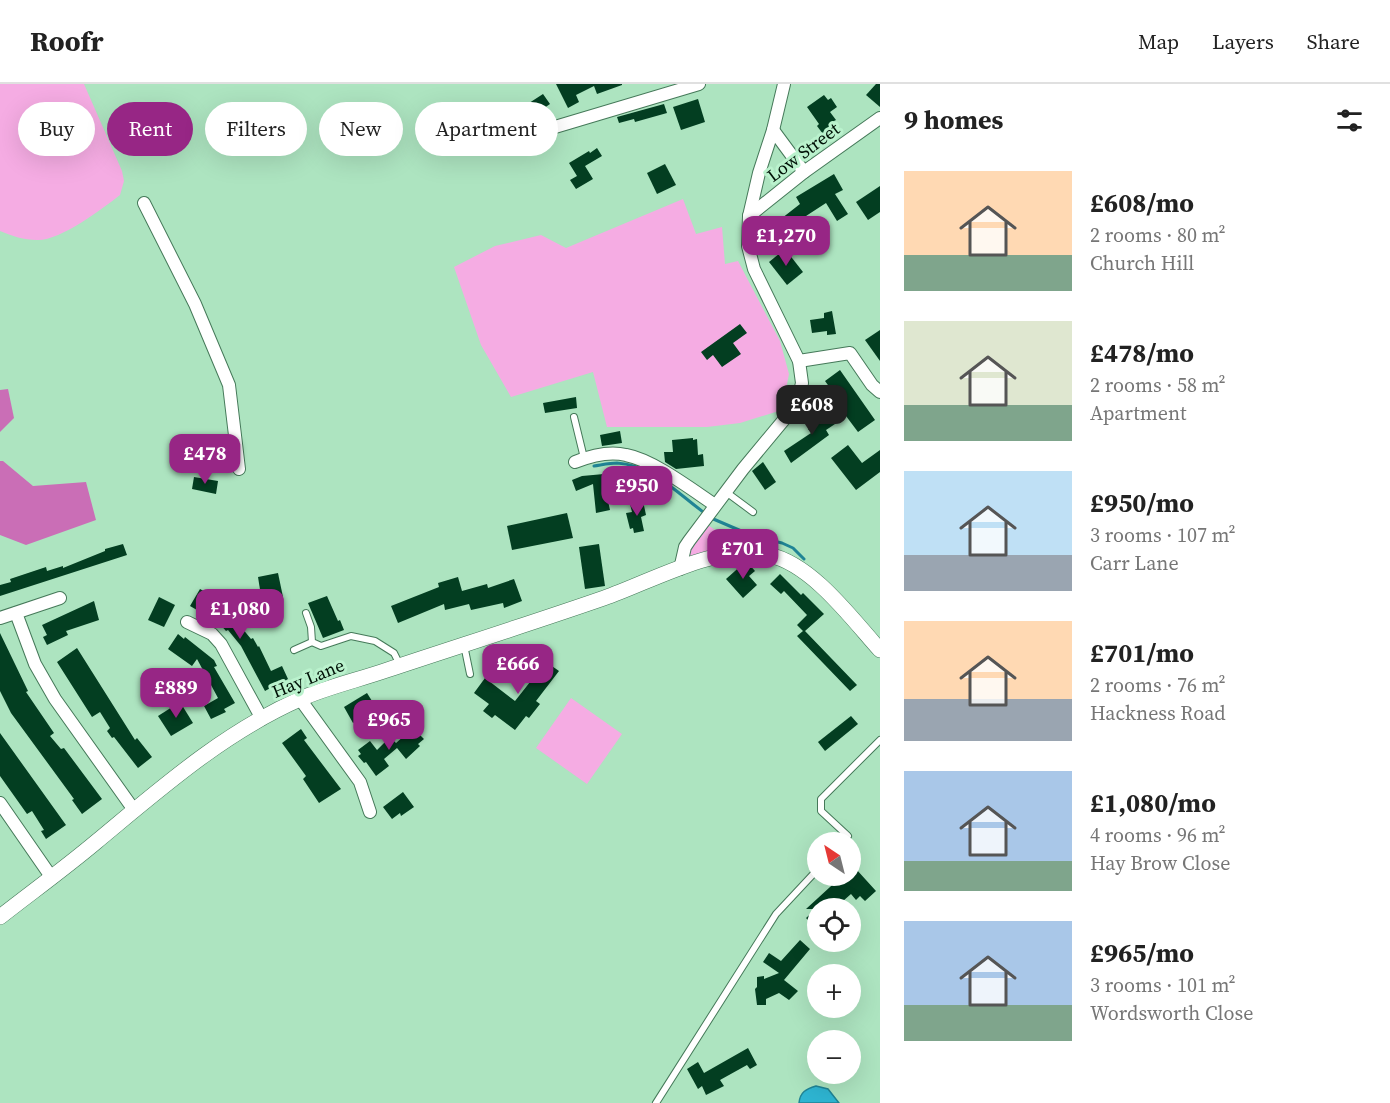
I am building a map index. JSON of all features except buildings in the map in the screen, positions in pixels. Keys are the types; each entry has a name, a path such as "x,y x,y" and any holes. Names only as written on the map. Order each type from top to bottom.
{"street":[{"path":"558,126 699,84"},
{"path":"680,569 685,547 725,492 797,404 802,383 799,361 754,269 748,246 749,216 784,84"},
{"name":"Low Street","path":"749,216 804,172 880,118"},
{"path":"773,130 804,172"},
{"path":"144,203 195,304 229,385 239,470"},
{"path":"799,361 850,353 872,385 880,392"},
{"path":"580,460 604,454 626,454 655,467 709,513"},
{"name":"Hay Lane","path":"0,917 52,878 183,770 262,719 300,699 608,597 659,575 703,560 750,552 771,555 788,562 810,577 880,650"},
{"path":"0,618 60,598"},
{"path":"16,613 35,664 55,699 134,810"},
{"path":"187,622 212,634 221,644 262,719"},
{"path":"300,699 360,782 370,812"},
{"path":"0,803 52,878"}],"lane":[{"path":"574,417 580,460"},
{"path":"725,492 753,512"},
{"path":"306,613 311,627 312,642"},
{"path":"294,650 312,642 321,646 351,636 375,641 394,652 400,666"},
{"path":"464,645 470,674"},
{"path":"844,832 821,811 821,799 880,740"},
{"path":"656,1103 776,914 807,881"}],"shaded area":[{"path":"0,84 84,84 92,102 18,102 18,156 95,156 95,109 107,137 107,156 115,156 122,171 124,181 120,195 69,230 46,239 27,239 0,231"},
{"path":"683,199 696,234 722,227 725,264 738,261 780,341 789,374 782,410 740,423 707,427 607,427 593,372 511,397 481,345 454,267 495,246 541,235 566,248"},
{"path":"8,389 14,418 0,432 0,390"},
{"path":"0,461 3,461 33,486 86,482 96,520 26,545 0,535"},
{"path":"703,522 750,552 680,569"},
{"path":"571,698 622,734 587,784 536,748"}],"water":[{"path":"816,1086 828,1089 839,1103 799,1103 804,1092"}],"waterway":[{"path":"594,466 617,463 642,469 665,482 706,514"},
{"path":"711,518 753,536 782,543 793,548 804,559"}]}
